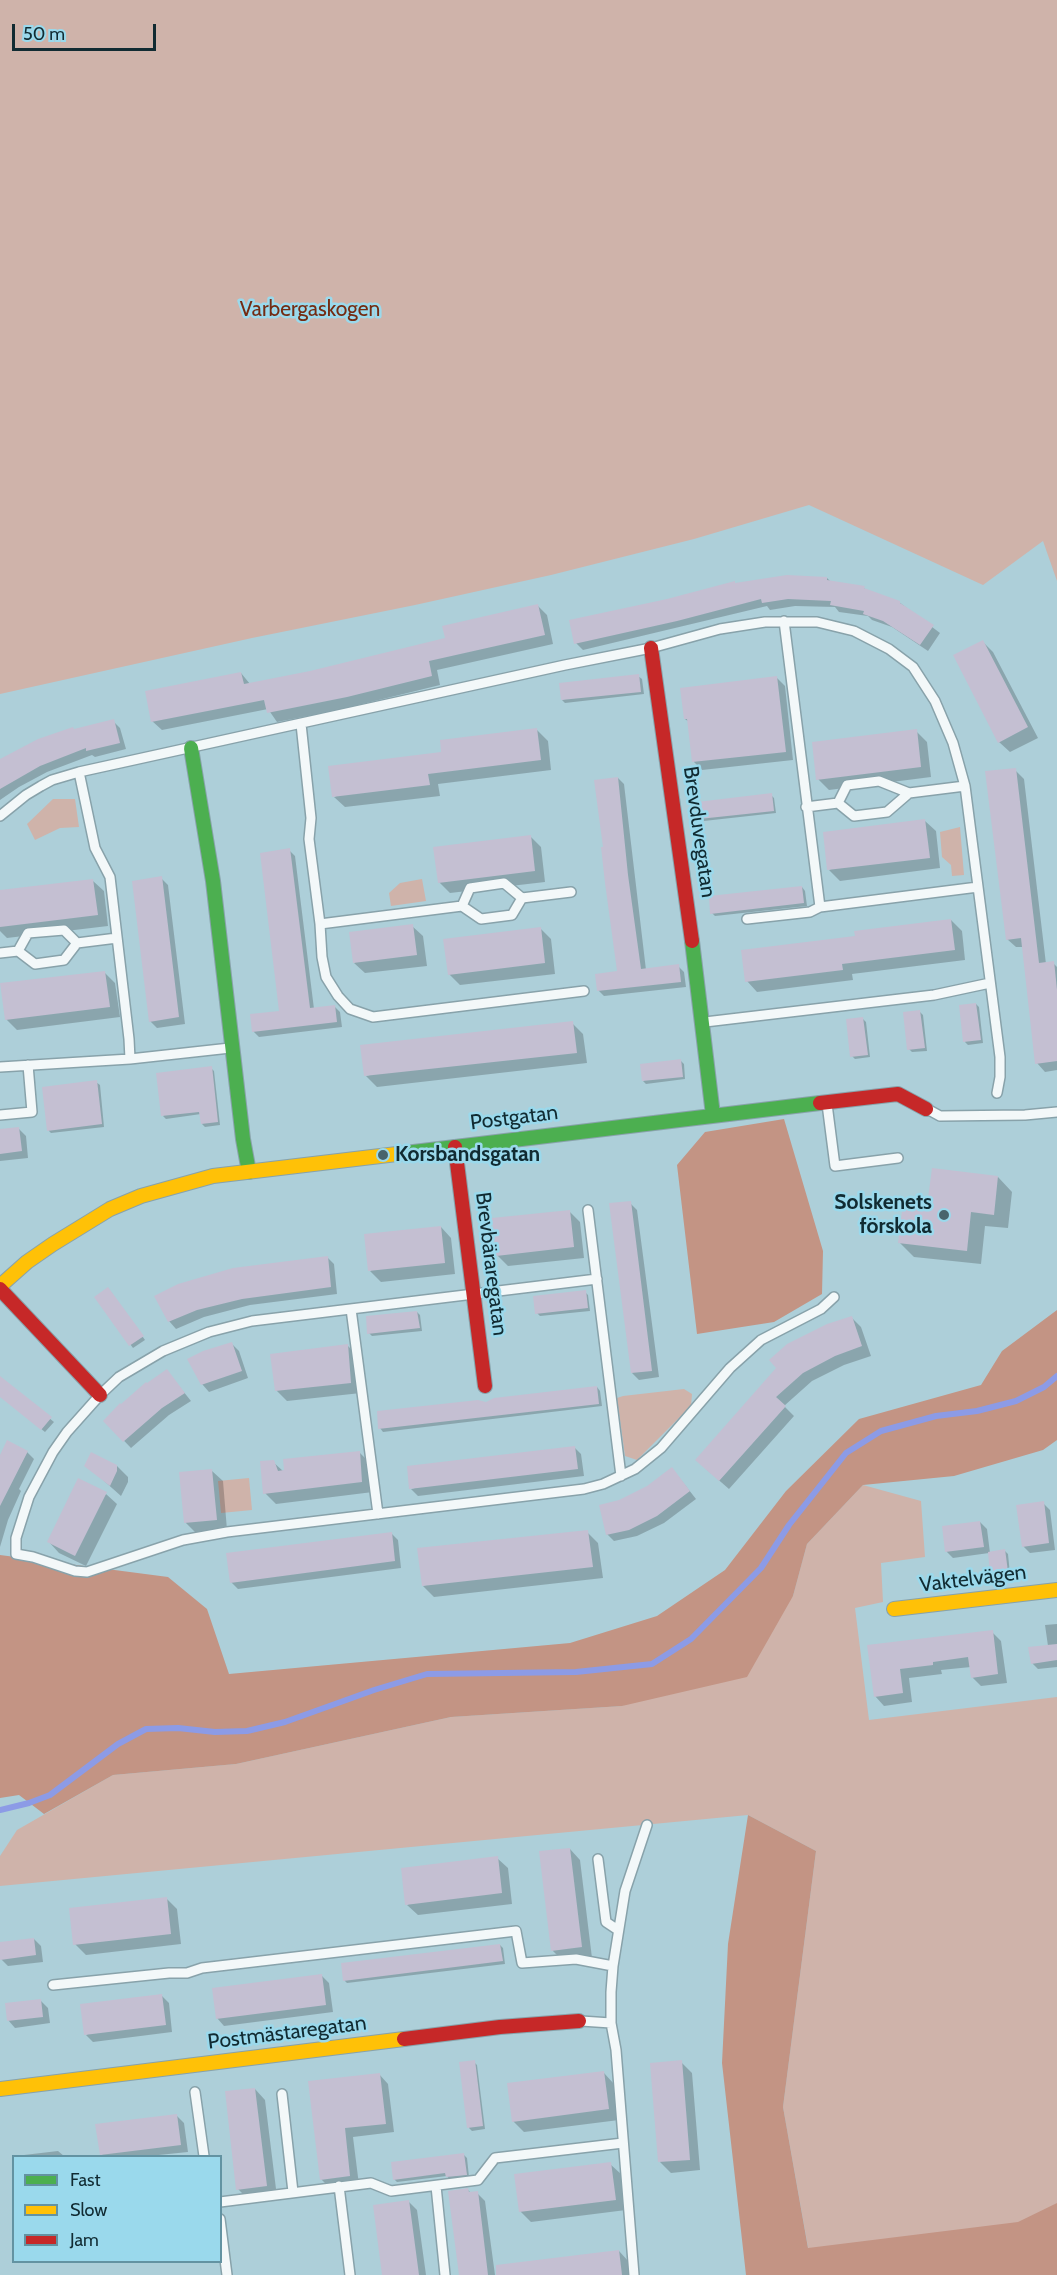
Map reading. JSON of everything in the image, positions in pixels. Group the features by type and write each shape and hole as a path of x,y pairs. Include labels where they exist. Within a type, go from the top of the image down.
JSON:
{"street":[{"name":"Brevduvegatan","path":"651,648 678,833 713,1115"},
{"path":"192,748 213,881 243,1139 249,1172"},
{"name":"Postgatan","path":"0,1288 27,1262 110,1209 141,1196 213,1176 898,1094 926,1109"},
{"name":"Brevbäraregatan","path":"455,1147 485,1386"},
{"path":"0,1288 100,1395"},
{"name":"Vaktelvägen","path":"894,1609 1057,1590"},
{"name":"Postmästaregatan","path":"0,2089 500,2027 579,2021"}],"lane":[{"path":"784,621 820,907"},
{"path":"0,816 33,790 52,780 79,772 565,664 651,648 720,629 784,621 818,622 854,631 889,649 913,667 939,711 953,743 965,786 1000,1057 997,1093"},
{"path":"301,724 311,818 309,839 322,957 326,977 350,1009 373,1017 584,991"},
{"path":"79,772 95,848 110,877 130,1059"},
{"path":"838,803 847,785 879,781 909,793 965,786"},
{"path":"806,807 838,803 854,816 887,812 909,793"},
{"path":"462,906 470,888 504,883 522,898 571,892"},
{"path":"747,919 810,912 820,907 978,887"},
{"path":"320,924 462,906 481,919 512,915 522,898"},
{"path":"18,951 28,933 64,930 77,943"},
{"path":"0,953 18,951 35,964 64,960 77,943 117,938"},
{"path":"702,1022 934,995 990,983"},
{"path":"0,1067 130,1059 233,1048"},
{"path":"0,1114 32,1113 28,1065"},
{"path":"827,1102 835,1166 898,1158"},
{"name":"Postgatan","path":"926,1109 940,1116 1025,1115 1057,1112"},
{"path":"588,1210 621,1476"},
{"path":"597,1279 252,1321 209,1332 171,1347 119,1377 67,1432 40,1473 21,1517 16,1538 16,1554 33,1557 75,1571 87,1572 183,1540 227,1532 584,1489 621,1476 649,1459 730,1368 761,1340 821,1309 834,1297"},
{"path":"351,1309 378,1514"},
{"path":"634,2275 612,2023 613,1966 625,1891 647,1825"},
{"path":"598,1859 606,1922 618,1930"},
{"path":"53,1985 187,1973 202,1968 516,1931 522,1963 576,1959 613,1966"},
{"path":"579,2021 612,2023"},
{"path":"195,2092 204,2155"},
{"path":"282,2094 293,2192"},
{"path":"222,2202 370,2183 391,2191 478,2180 495,2158 623,2143"},
{"path":"339,2186 350,2275"},
{"path":"436,2186 445,2275"},
{"path":"222,2235 227,2275"}],"green space":[{"name":"Varbergaskogen","path":"0,0 1057,0 1057,581 1043,541 983,585 809,505 694,539 551,575 0,694"},
{"path":"53,799 75,799 79,827 60,828 35,840 27,824"},
{"path":"960,827 964,875 952,876 951,865 942,857 940,832"},
{"path":"422,879 426,901 391,906 389,893 400,883"},
{"path":"684,1389 692,1394 691,1406 637,1460 625,1456 617,1398"},
{"path":"249,1478 252,1510 221,1513 218,1481"},
{"path":"863,1485 921,1501 925,1557 881,1563 883,1602 855,1608 869,1720 1057,1697 1057,2275 813,2275 783,2107 816,1851 748,1815 0,1886 0,1856 17,1830 113,1775 236,1764 451,1717 622,1706 793,1596 807,1544"}],"shaded area":[{"path":"784,1119 823,1251 822,1294 774,1322 697,1334 677,1165 705,1132"},
{"path":"1057,1310 1057,1440 1043,1450 954,1476 863,1485 807,1544 793,1596 747,1677 622,1706 451,1717 236,1764 113,1775 44,1814 19,1795 0,1798 0,1555 168,1577 207,1609 229,1674 570,1643 657,1616 725,1570 786,1491 859,1419 981,1385 1002,1351"},
{"path":"748,1815 816,1851 783,2107 808,2248 1018,2222 1057,2203 1057,2275 746,2275 722,2063 728,1944"}],"building":[{"path":"787,575 827,577 827,580 865,586 864,588 900,601 934,625 920,645 883,621 863,614 864,611 830,605 831,601 788,599 762,603 761,599 574,644 569,620 667,599 735,581 735,583"},
{"path":"538,604 545,635 429,661 432,676 347,697 267,713 264,700 151,722 145,691 241,672 244,684 310,671 445,638 442,626"},
{"path":"983,640 1028,727 998,743 953,655"},
{"path":"639,674 641,692 561,700 559,683"},
{"path":"777,676 786,752 692,762 687,719 684,719 680,688"},
{"path":"114,719 120,743 86,751 86,748 40,766 0,789 0,759 38,739 73,727 74,729"},
{"path":"537,728 541,760 428,774 430,785 332,797 328,766 441,752 440,740"},
{"path":"917,729 921,767 816,780 812,742"},
{"path":"1016,768 1039,963 1054,961 1057,990 1057,1061 1035,1064 1021,938 1006,940 985,771"},
{"path":"618,777 641,969 679,964 681,982 597,991 595,974 617,971 594,780"},
{"path":"772,793 774,811 699,819 697,802"},
{"path":"925,819 930,858 827,870 823,832"},
{"path":"531,835 535,871 438,883 433,847"},
{"path":"290,848 310,1008 335,1005 337,1022 252,1032 250,1014 279,1011 260,853"},
{"path":"162,876 179,1017 149,1022 132,881"},
{"path":"93,879 98,915 0,927 0,890"},
{"path":"802,886 804,903 710,914 709,896"},
{"path":"951,919 955,950 842,964 843,970 745,982 741,950 855,936 854,931"},
{"path":"413,924 417,955 353,963 349,932"},
{"path":"541,927 545,963 448,975 443,939"},
{"path":"105,971 110,1007 5,1020 0,983"},
{"path":"976,1003 981,1040 963,1042 959,1005"},
{"path":"920,1010 925,1048 907,1050 903,1012"},
{"path":"863,1017 868,1055 850,1057 846,1019"},
{"path":"573,1021 577,1053 364,1076 360,1045"},
{"path":"681,1059 683,1077 642,1081 640,1064"},
{"path":"212,1066 218,1122 201,1124 199,1112 161,1116 156,1073"},
{"path":"97,1080 102,1124 47,1131 42,1087"},
{"path":"19,1127 22,1151 0,1154 0,1129"},
{"path":"932,1168 998,1176 994,1215 971,1212 967,1251 898,1243 903,1203 927,1206"},
{"path":"631,1201 652,1371 631,1373 609,1203"},
{"path":"570,1210 574,1247 496,1256 492,1218"},
{"path":"441,1226 445,1263 368,1271 364,1234"},
{"path":"328,1256 331,1287 242,1299 197,1310 168,1322 154,1296 178,1284 233,1268"},
{"path":"108,1287 144,1336 129,1346 94,1297"},
{"path":"586,1290 588,1308 535,1314 533,1296"},
{"path":"417,1311 420,1328 367,1334 366,1316"},
{"path":"852,1316 862,1346 835,1356 803,1373 776,1397 786,1406 719,1481 695,1460 776,1368 769,1360 787,1344 827,1324"},
{"path":"232,1342 242,1371 201,1385 187,1359 203,1351"},
{"path":"348,1344 351,1383 275,1391 270,1354"},
{"path":"167,1369 185,1393 162,1408 123,1442 103,1421 120,1403"},
{"path":"0,1376 52,1417 41,1430 0,1397"},
{"path":"597,1386 599,1404 378,1429 377,1411 478,1400 486,1402 494,1398"},
{"path":"7,1440 28,1451 0,1506 0,1455"},
{"path":"575,1446 578,1469 409,1489 407,1466"},
{"path":"360,1451 362,1482 263,1494 260,1461 274,1460 278,1471 284,1470 283,1459"},
{"path":"91,1452 117,1465 117,1471 110,1486 84,1466"},
{"path":"672,1467 690,1491 657,1516 629,1530 606,1535 599,1505 619,1500 647,1486"},
{"path":"212,1469 217,1520 184,1523 179,1472"},
{"path":"78,1478 107,1492 75,1556 47,1542"},
{"path":"1044,1501 1049,1543 1022,1547 1016,1505"},
{"path":"980,1521 984,1547 945,1552 942,1526"},
{"path":"588,1530 593,1567 422,1586 417,1548"},
{"path":"392,1532 395,1561 230,1583 226,1553"},
{"path":"1005,1549 1008,1572 990,1574 988,1552"},
{"path":"993,1630 998,1674 971,1678 968,1657 933,1662 933,1665 900,1669 903,1693 874,1697 867,1645"},
{"path":"1057,1644 1057,1660 1031,1664 1028,1647"},
{"path":"570,1848 582,1947 551,1951 539,1851"},
{"path":"498,1856 502,1893 405,1905 401,1868"},
{"path":"167,1897 171,1934 73,1945 69,1908"},
{"path":"34,1938 36,1955 0,1960 0,1942"},
{"path":"500,1944 503,1961 343,1981 341,1963"},
{"path":"322,1974 326,2005 216,2019 212,1988"},
{"path":"162,1994 166,2025 84,2035 80,2004"},
{"path":"41,1999 43,2017 7,2021 5,2003"},
{"path":"475,2060 483,2126 467,2128 459,2062"},
{"path":"682,2060 690,2160 658,2162 650,2063"},
{"path":"604,2071 609,2109 512,2122 507,2083"},
{"path":"380,2073 386,2124 345,2128 350,2176 320,2180 308,2081"},
{"path":"255,2088 267,2186 236,2190 225,2091"},
{"path":"177,2114 181,2145 100,2155 95,2124"},
{"path":"464,2153 467,2175 446,2177 445,2173 393,2180 391,2162"},
{"path":"611,2162 616,2200 519,2212 514,2174"},
{"path":"468,2188 469,2192 478,2191 488,2275 459,2275 448,2191"},
{"path":"409,2200 419,2275 382,2275 373,2205"},
{"path":"619,2250 622,2275 496,2275 496,2265"}],"waterway":[{"path":"0,1810 50,1795 118,1744 146,1729 247,1731 285,1722 374,1690 427,1674 576,1672 652,1664 691,1639 761,1568 789,1525 846,1453 881,1431 936,1416 977,1411 1016,1401 1044,1387 1057,1376"}],"traffic: fast":[{"path":"191,748 213,881 243,1139 249,1172"},
{"path":"692,941 713,1115"},
{"path":"397,1154 820,1103"}],"traffic: slow":[{"path":"0,1286 27,1262 53,1244 110,1209 141,1196 213,1176 397,1154"},
{"path":"894,1609 1057,1590"},
{"path":"0,2089 404,2039"}],"traffic: jam":[{"path":"651,648 692,941"},
{"path":"820,1103 898,1094 926,1109"},
{"path":"455,1147 485,1386"},
{"path":"0,1289 100,1395"},
{"path":"404,2039 500,2027 579,2021"}],"place":[{"name":"Korsbandsgatan","path":"383,1155"},
{"name":"Solskenets förskola","path":"944,1215"}]}
